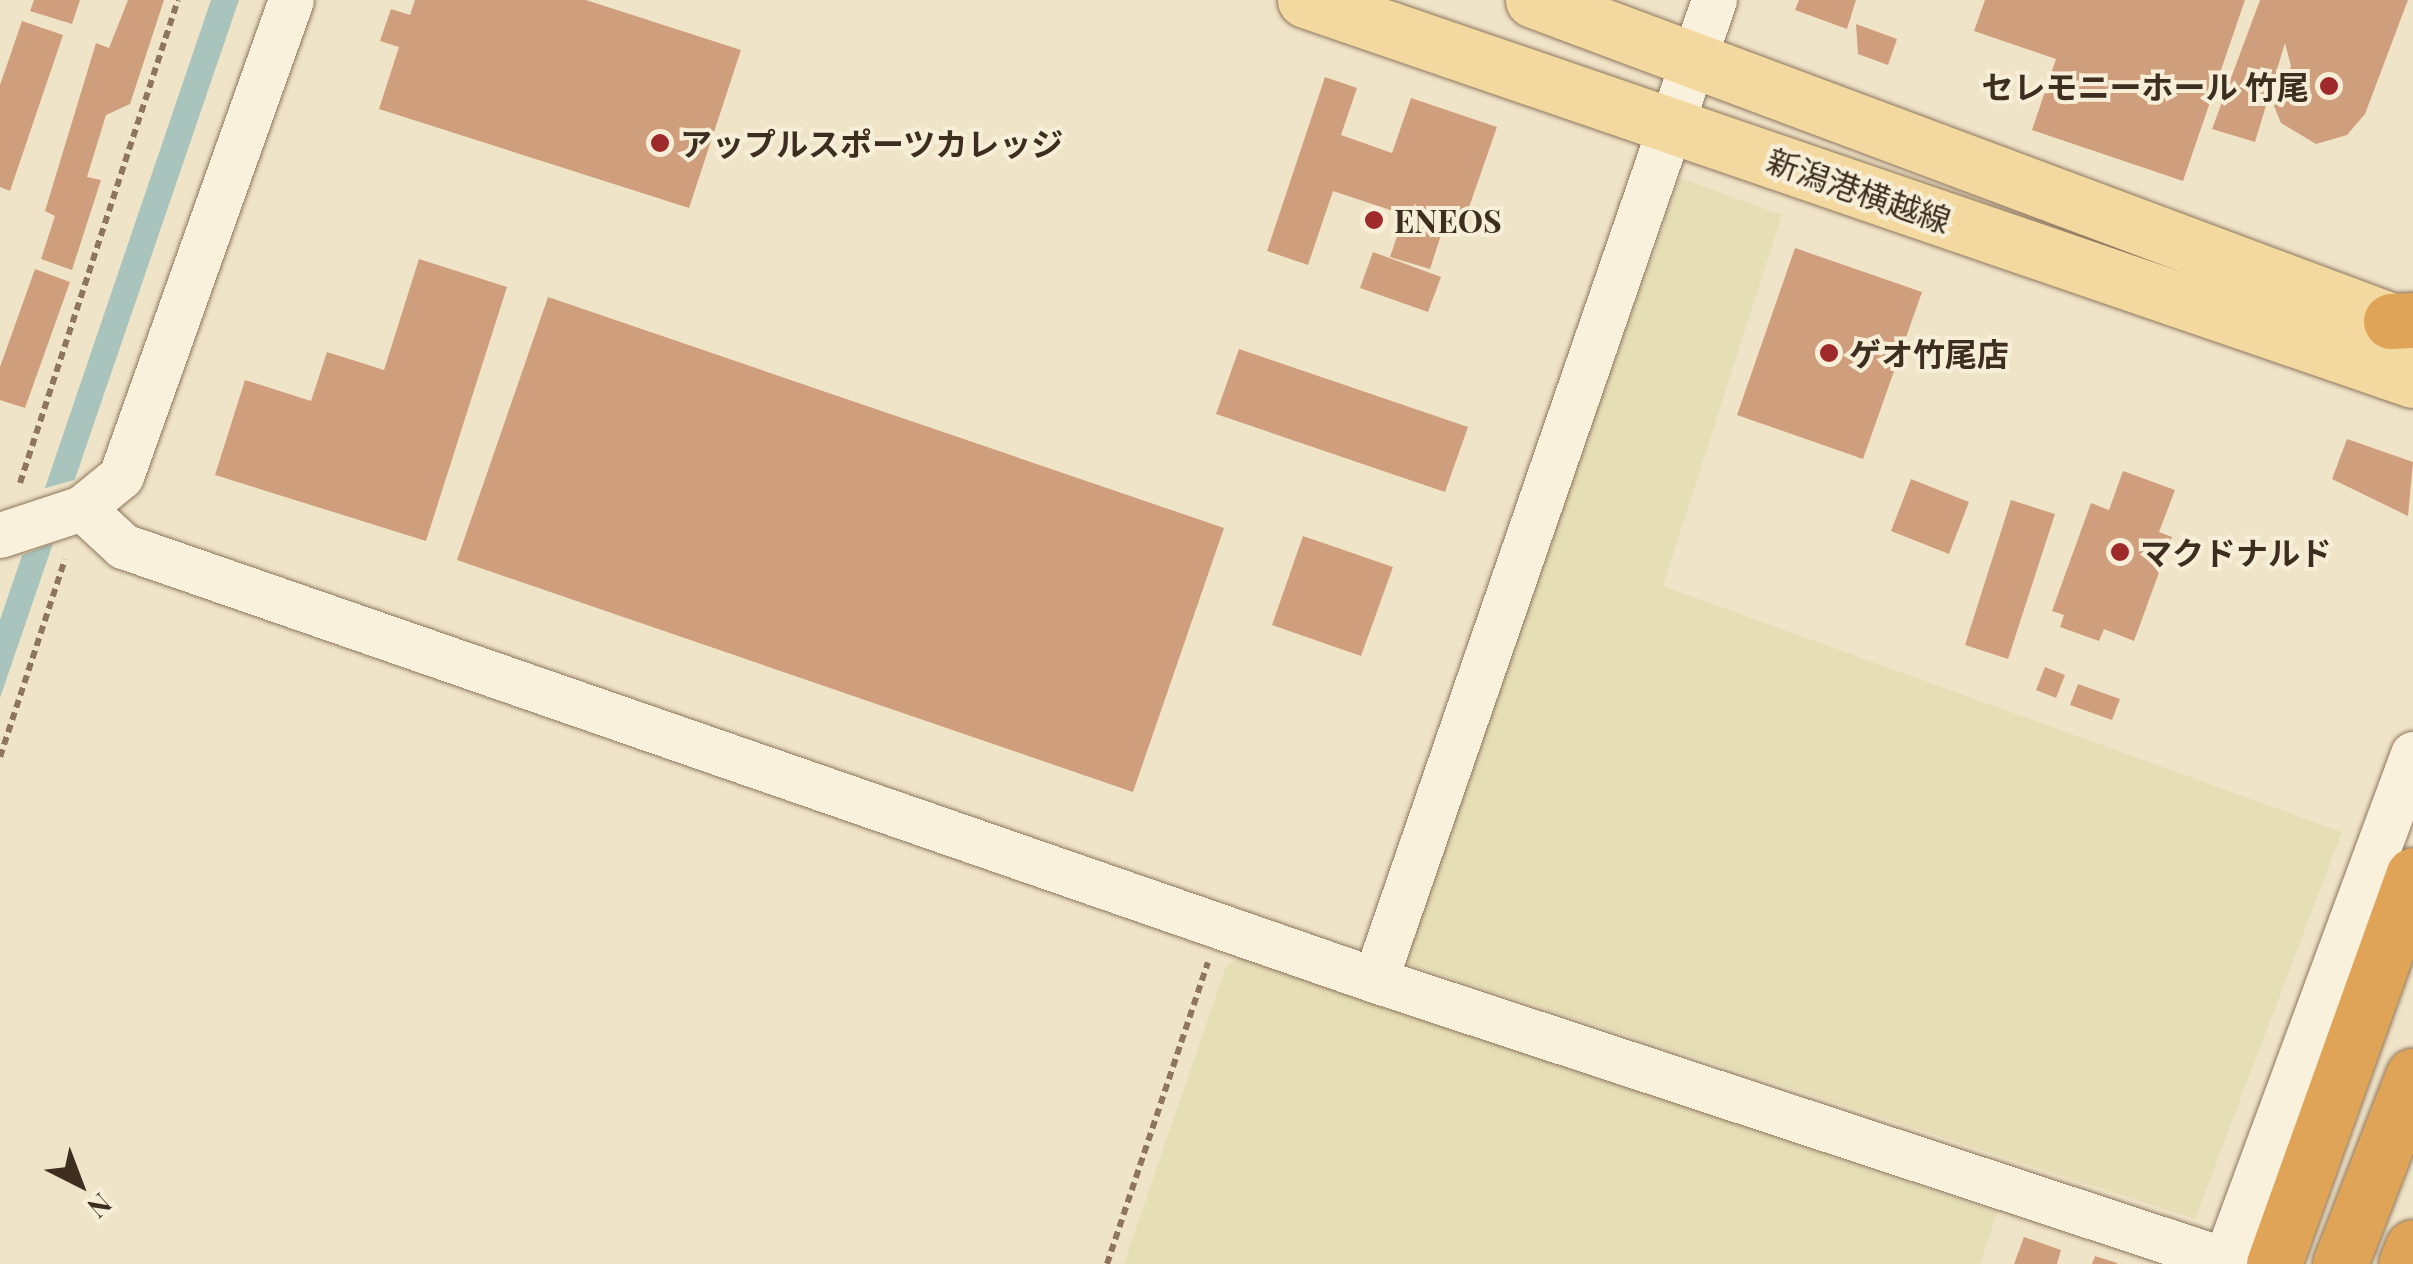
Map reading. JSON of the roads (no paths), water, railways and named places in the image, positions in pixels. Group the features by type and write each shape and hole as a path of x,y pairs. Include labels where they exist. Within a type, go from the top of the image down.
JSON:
{"highway":[{"path":"2240,1263 2413,876"},
{"path":"2340,1264 2413,1076"},
{"path":"2406,1264 2413,1248"}],"main road":[{"name":"新潟港横越線","path":"1304,0 2413,380"},
{"name":"新潟港横越線","path":"1533,0 2406,324"}],"street":[{"path":"8,527 78,509 108,494 132,452 291,0"},
{"path":"1375,980 1714,0"},
{"path":"78,509 108,541 1375,980 2240,1263 2413,754"}],"water":[{"path":"211,0 239,0 0,698 0,620"}],"place":[{"name":"セレモニーホール 竹尾","path":"2329,86"},
{"name":"アップルスポーツカレッジ","path":"660,143"},
{"name":"ENEOS","path":"1374,220"},
{"name":"ゲオ竹尾店","path":"1829,353"},
{"name":"マクドナルド","path":"2120,552"}]}
